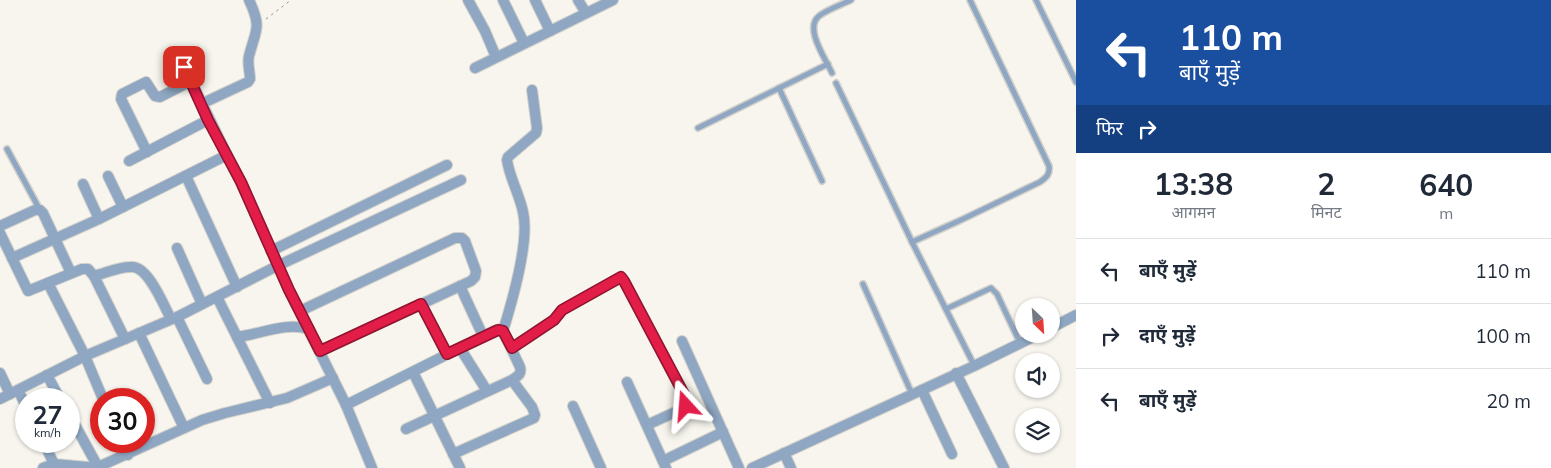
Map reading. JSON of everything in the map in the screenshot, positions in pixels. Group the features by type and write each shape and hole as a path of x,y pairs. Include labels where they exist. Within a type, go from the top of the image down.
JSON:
{"street":[{"path":"201,104 248,82 250,79 249,56 258,24 249,0"},
{"path":"468,0 485,31 496,57"},
{"path":"503,0 524,43"},
{"path":"535,0 550,31"},
{"path":"578,0 586,13"},
{"path":"475,68 613,0"},
{"path":"177,52 208,120 241,182 277,266 346,405 372,468"},
{"path":"147,152 120,96 146,82 155,96 160,97 191,81"},
{"path":"406,429 512,380 521,371 503,331 518,272 525,225 524,213 507,160 508,157 536,133 532,90"},
{"path":"129,161 208,120"},
{"path":"12,258 99,219 227,155"},
{"path":"271,251 447,165"},
{"path":"108,176 122,207"},
{"path":"186,176 237,286"},
{"path":"0,399 85,356 174,318 277,266 461,180"},
{"path":"84,184 99,219"},
{"path":"0,226 35,210 40,210 56,239 71,273"},
{"path":"0,233 26,290 31,291 71,273 88,269 94,276 125,338"},
{"path":"300,312 458,238 462,238 465,242 476,272 475,277 471,281 320,351"},
{"path":"177,248 202,304"},
{"path":"94,276 124,268 134,267 143,271 174,318 206,379"},
{"path":"512,348 554,320 562,310 621,277 688,402 682,409 647,425"},
{"path":"48,283 85,356 98,388"},
{"path":"460,286 483,336"},
{"path":"217,297 270,403"},
{"path":"421,304 447,354"},
{"path":"1060,323 1076,315"},
{"path":"237,337 292,326 309,329"},
{"path":"346,405 483,336 498,330 503,331"},
{"path":"139,333 184,428"},
{"path":"682,341 739,468"},
{"path":"752,468 1020,343"},
{"path":"460,348 486,391"},
{"path":"413,372 460,468"},
{"path":"0,373 14,392"},
{"path":"956,373 1004,468"},
{"path":"47,375 54,388"},
{"path":"43,468 54,464 99,468 214,416 287,398 333,378"},
{"path":"453,454 534,418 536,415 532,407 512,380"},
{"path":"627,382 665,465 723,432"},
{"path":"917,392 952,454"},
{"path":"573,406 602,468"},
{"path":"80,434 99,468"},
{"path":"784,452 791,468"},
{"path":"49,453 54,464"}],"lane":[{"path":"832,72 814,36 812,27 814,20 820,14 851,0"},
{"path":"912,242 1040,182 1047,177 1049,171 970,0"},
{"path":"1036,0 1076,82"},
{"path":"698,128 828,64"},
{"path":"836,83 974,366"},
{"path":"778,88 822,181"},
{"path":"7,149 40,210"},
{"path":"863,284 917,392"},
{"path":"946,309 991,288 997,294 1015,332"}],"path":[{"path":"258,24 291,0"}],"route":[{"path":"184,67 208,120 241,182 277,266 320,351 421,304 447,354 501,329 512,348 554,320 562,310 621,277 686,398 688,402 686,406"}]}
